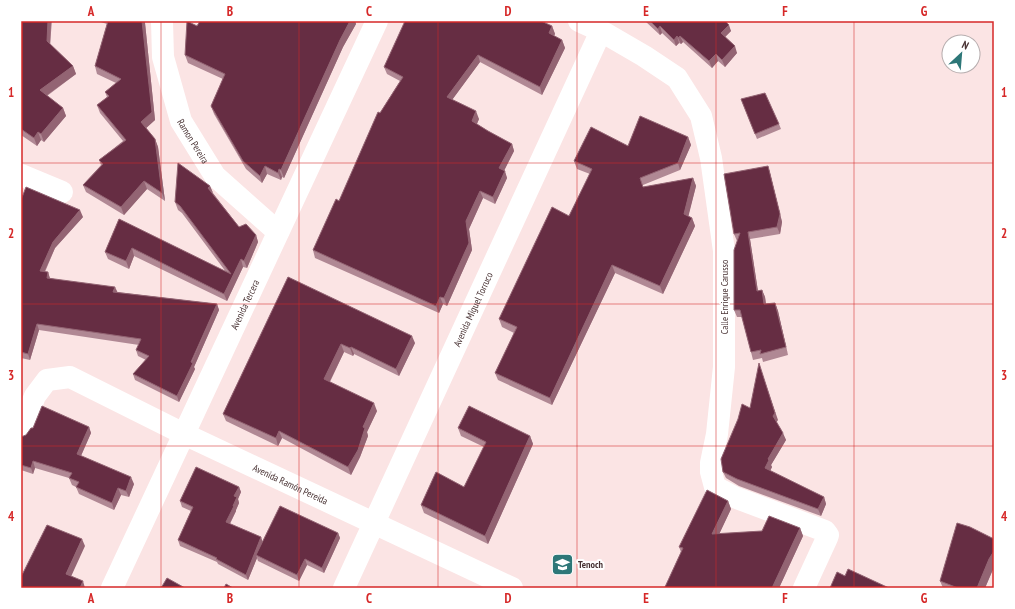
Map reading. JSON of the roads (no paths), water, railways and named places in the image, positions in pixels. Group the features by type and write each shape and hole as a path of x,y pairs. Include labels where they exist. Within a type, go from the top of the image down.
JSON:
{"street":[{"name":"Ramon Pereira","path":"162,21 163,57 181,121 215,176 278,232"},
{"name":"Avenida Tercera","path":"112,588 377,21"},
{"path":"579,21 601,31"},
{"name":"Avenida Miguel Torruco","path":"344,588 601,31"},
{"name":"Calle Enrique Carusso","path":"601,31 644,56 677,78 701,116 711,158 724,251 724,367 711,472 715,487 734,497 825,531 828,538 804,588"},
{"path":"21,176 62,192"},
{"name":"Avenida Ramón Pereida","path":"21,431 35,396 47,380 70,377 184,434 512,588"}],"place":[{"name":"Tenoch","path":"563,564"}]}
